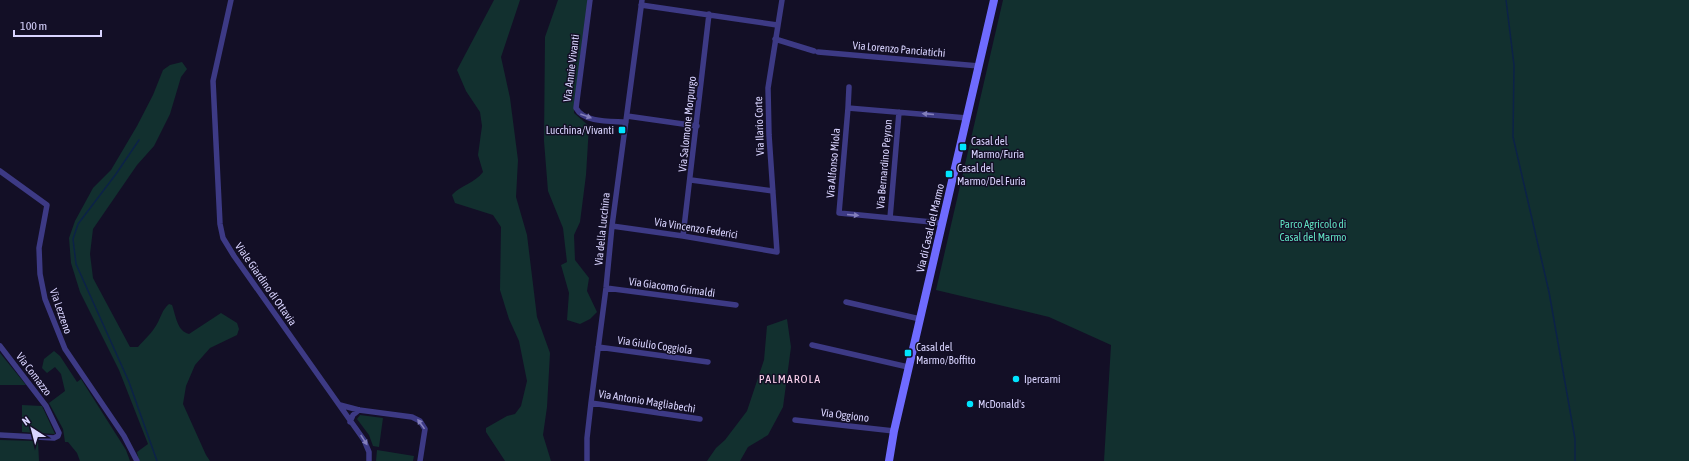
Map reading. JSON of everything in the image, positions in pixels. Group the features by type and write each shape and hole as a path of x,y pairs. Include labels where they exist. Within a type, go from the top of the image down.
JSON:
{"main road":[{"name":"Via di Casal del Marmo","path":"889,461 908,366 994,0"}],"street":[{"name":"Viale Giardino di Ottavia","path":"231,0 213,81 220,224 222,236 234,256 340,405 367,446 369,461"},
{"name":"Via Annie Vivanti","path":"590,0 576,108 580,114 587,118 626,119"},
{"name":"Via Ilario Corte","path":"777,252 769,135 768,88 782,0"},
{"path":"641,2 777,25"},
{"name":"Via della Lucchina","path":"587,461 587,438 591,403 641,2"},
{"name":"Via Salomone Morpurgo","path":"683,236 691,180 709,14"},
{"name":"Via Lorenzo Panciatichi","path":"775,39 816,51 979,66"},
{"name":"Via Alfonso Miola","path":"849,87 839,213 942,223"},
{"path":"848,108 967,118"},
{"name":"Via Bernardino Peyron","path":"890,218 899,112"},
{"path":"626,119 697,126"},
{"name":"Via Lezzeno","path":"0,171 47,205 39,248 40,274 45,300 65,349 124,436 137,461"},
{"path":"691,180 773,191"},
{"name":"Via Vincenzo Federici","path":"612,226 777,252"},
{"name":"Via Giacomo Grimaldi","path":"606,288 736,305"},
{"path":"846,302 920,319"},
{"path":"812,345 908,366"},
{"name":"Via Comazzo","path":"0,346 46,406 58,429 58,436 54,438 0,435"},
{"name":"Via Giulio Coggiola","path":"598,347 708,362"},
{"name":"Via Antonio Magliabechi","path":"591,403 700,420"},
{"path":"340,405 359,410 412,417 420,421 425,432 420,461"},
{"path":"350,422 353,415 359,410"},
{"name":"Via Oggiono","path":"795,420 894,431"}],"green space":[{"path":"494,0 520,0 501,57 510,98 518,160 516,197 527,235 537,317 550,353 547,407 543,435 551,461 505,461 486,432 486,428 507,416 515,414 521,406 527,381 519,341 509,319 500,290 501,227 493,215 455,203 452,195 476,179 483,172 478,155 482,126 480,112 466,91 457,70"},
{"path":"558,0 588,0 574,113 589,126 586,175 580,222 574,235 575,260 589,278 587,291 597,312 590,319 580,324 567,320 569,293 561,265 567,262 563,228 548,191 544,141 545,37"},
{"name":"Parco Agricolo di Casal del Marmo","path":"1003,0 1689,0 1689,461 1104,461 1111,345 1049,317 936,290"},
{"path":"182,62 187,69 181,77 170,114 154,146 137,165 93,229 90,254 93,278 130,347 138,347 148,336 169,304 172,305 179,326 182,330 189,334 221,313 237,323 239,329 237,335 210,348 195,365 186,386 183,404 210,461 139,461 137,452 148,444 119,370 80,292 71,263 69,238 75,221 93,188 111,170 137,126 153,95 163,70 170,65"},
{"path":"787,319 791,347 783,407 768,435 748,447 740,461 707,461 747,411 764,360 767,326"},
{"path":"54,351 60,356 77,382 81,379 126,450 130,461 80,461 77,453 68,442 65,442 63,429 49,403 65,391 61,374 55,367 47,373 42,368 44,359"},
{"path":"0,353 26,385 0,385"},
{"path":"22,405 42,406 55,434 22,432"},
{"path":"360,415 383,418 379,447 373,446 369,435 357,419"},
{"path":"0,440 38,441 39,461 0,461"},
{"path":"377,450 414,456 413,461 376,461"}],"waterway":[{"path":"1506,0 1514,65 1513,137 1549,292 1575,439 1575,461"},
{"path":"139,140 116,174 78,224 73,239 76,264 129,382 157,461"}],"place":[{"name":"Lucchina/Vivanti","path":"622,130"},
{"name":"Casal del Marmo/Furia","path":"963,147"},
{"name":"Casal del Marmo/Del Furia","path":"949,174"},
{"name":"Casal del Marmo/Boffito","path":"908,353"},
{"name":"Ipercarni","path":"1016,379"},
{"name":"McDonald's","path":"970,404"}],"district":[{"name":"PALMAROLA","path":"790,379"}]}
